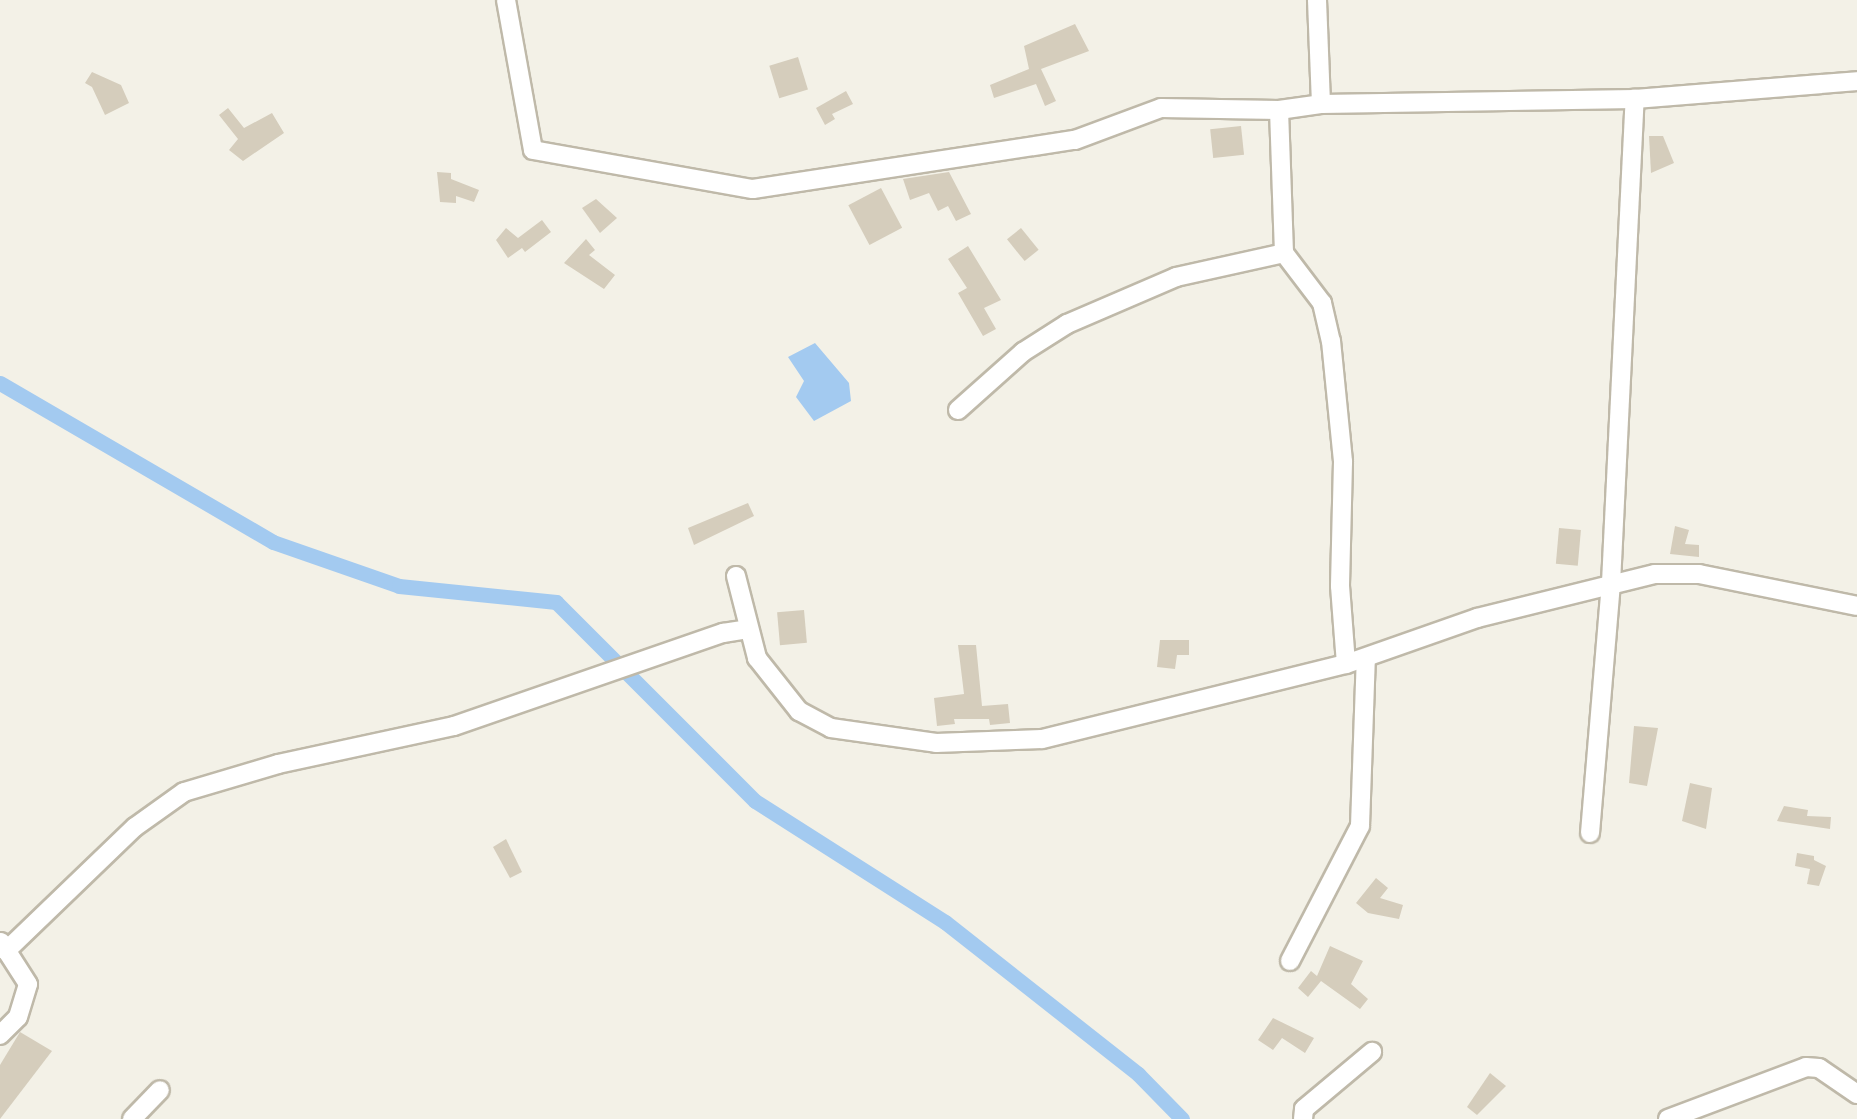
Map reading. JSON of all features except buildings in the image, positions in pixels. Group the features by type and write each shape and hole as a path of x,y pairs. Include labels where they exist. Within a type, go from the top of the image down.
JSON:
{"street":[{"path":"506,0 533,150 754,188 1075,140 1162,108 1279,110 1321,104 1635,99 1857,81"},
{"path":"1317,0 1321,104"},
{"path":"1590,833 1611,583 1632,231 1635,99"},
{"path":"1279,110 1284,253 1322,304 1331,342 1343,462 1340,586 1346,664"},
{"path":"958,410 1023,352 1067,324 1176,277 1284,253"},
{"path":"736,576 758,658 798,711 832,728 936,744 1042,740 1346,664 1477,618 1654,574 1699,574 1857,606"},
{"path":"0,1035 18,1017 28,984 3,945 135,828 184,792 278,764 454,726 723,633 748,629"},
{"path":"1290,961 1360,826 1366,658"},
{"path":"1303,1119 1304,1109 1372,1052"},
{"path":"1668,1119 1806,1067 1819,1068 1857,1094"},
{"path":"132,1119 160,1090"}],"water":[{"path":"815,343 849,383 851,401 814,421 796,397 804,381 788,357"}],"waterway":[{"path":"0,383 273,542 399,586 556,602 755,801 945,922 1138,1074 1182,1119"}]}
